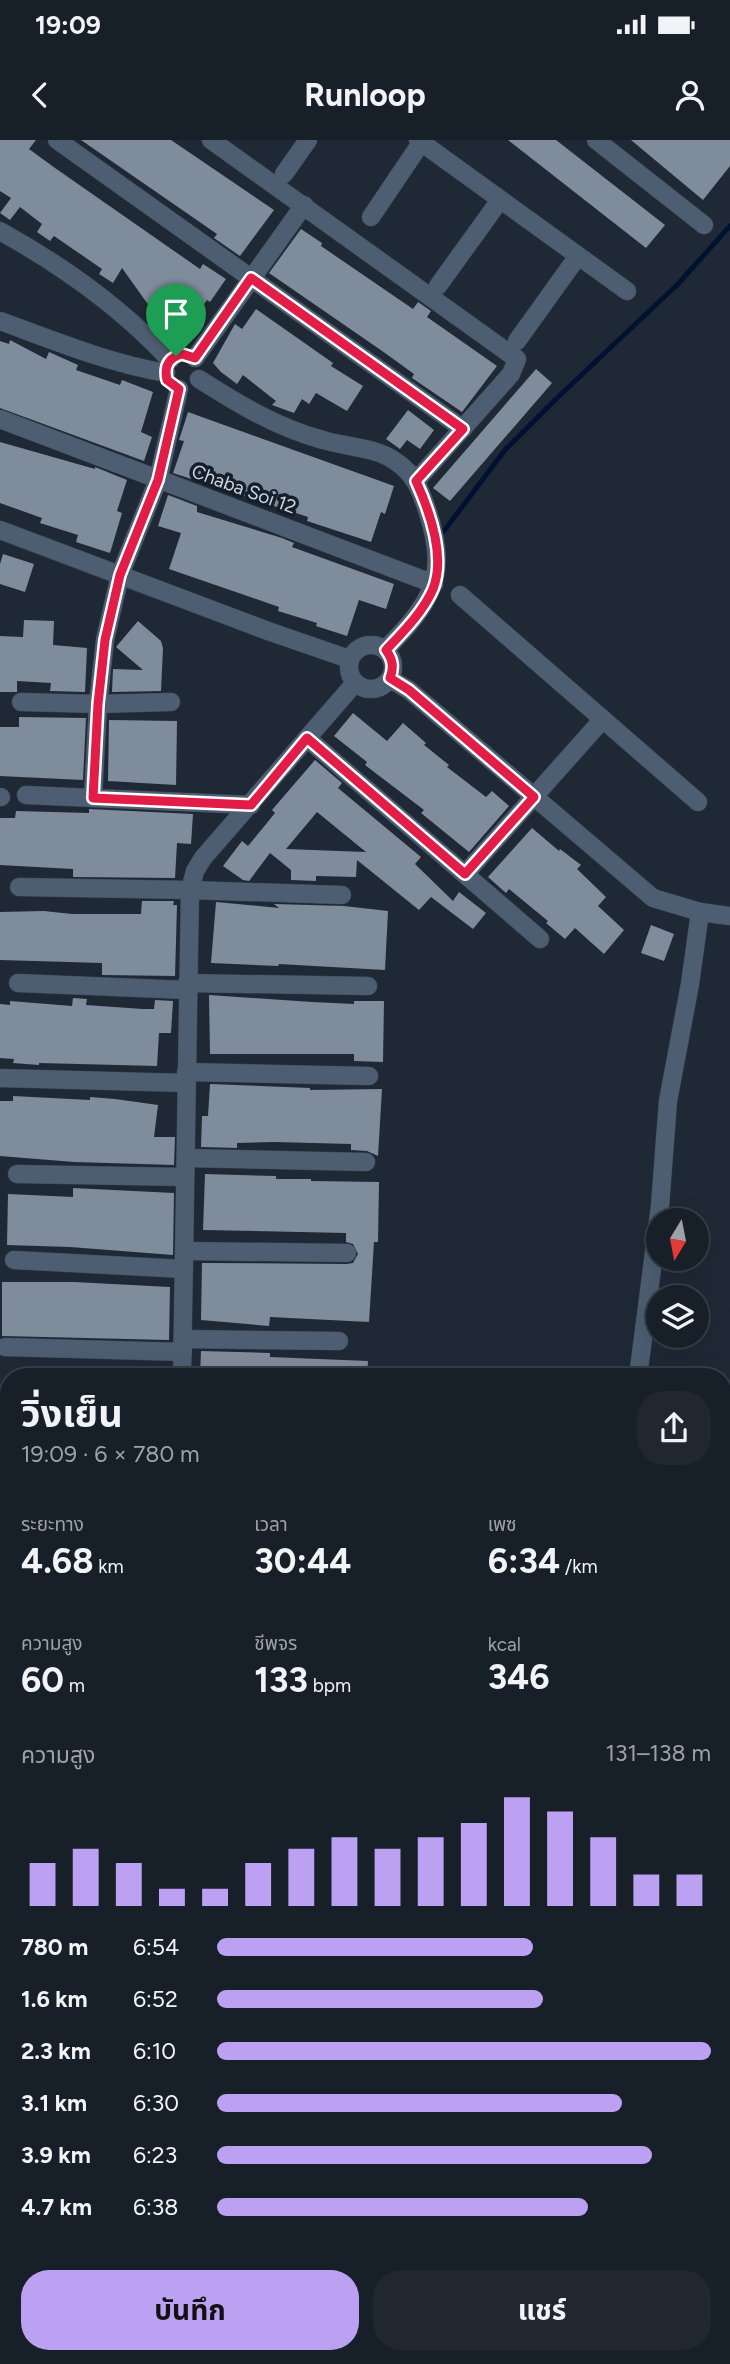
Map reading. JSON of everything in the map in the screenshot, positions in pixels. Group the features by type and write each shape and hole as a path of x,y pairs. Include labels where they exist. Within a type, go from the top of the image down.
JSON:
{"street":[{"path":"57,140 463,429"},
{"path":"211,140 517,359 511,374 416,481"},
{"path":"284,174 308,140"},
{"path":"596,140 704,225"},
{"path":"371,217 419,141 627,292"},
{"path":"438,286 500,200"},
{"path":"195,358 304,205"},
{"path":"0,231 38,252 110,303 168,366 167,380 179,389 187,389 199,379"},
{"path":"517,341 578,256"},
{"path":"0,321 132,367 168,366 182,354 195,358 199,365 199,379"},
{"path":"199,379 259,415 323,440 378,452 393,459 416,481 433,528 437,573 434,584 415,617 386,650"},
{"path":"93,798 98,704 105,640 120,575 158,480 179,389"},
{"name":"Chaba Soi 12","path":"0,419 434,584"},
{"path":"0,530 349,659"},
{"path":"460,595 698,802"},
{"path":"365,645 376,645 386,650 391,658 393,668 390,678 382,686 372,689 362,687 350,676 349,659 355,650 365,645"},
{"path":"390,678 409,690 653,898 700,912 730,916"},
{"path":"182,1368 187,987 190,890 195,870 355,683"},
{"path":"21,702 171,702"},
{"path":"465,874 603,719"},
{"path":"307,738 540,939"},
{"path":"26,795 251,805"},
{"path":"19,887 342,895"},
{"path":"639,1368 660,1206 668,1101 690,984 700,912"},
{"path":"18,982 187,987 368,986"},
{"path":"0,1078 369,1076"},
{"path":"186,1158 366,1162"},
{"path":"17,1174 185,1177"},
{"path":"184,1251 347,1254"},
{"path":"14,1260 184,1269"},
{"path":"5,1347 183,1346 339,1341"}],"building":[{"path":"0,140 36,140 29,149 200,269 203,264 226,279 182,335 170,326 174,320 147,303 122,268 113,283 99,274 102,269 54,236 50,241 37,232 42,224 20,207 10,220 0,213 11,198 0,191"},
{"path":"81,140 171,140 274,210 240,256 214,238 217,234"},
{"path":"508,140 556,140 665,225 646,248"},
{"path":"631,140 730,140 730,166 703,200"},
{"path":"301,229 322,243 321,246 413,309 418,302 431,311 427,317 497,366 462,412 412,378 414,374 385,353 269,273"},
{"path":"256,309 333,363 331,366 363,386 347,411 316,393 309,404 302,399 294,413 272,405 276,401 243,375 237,384 221,372 213,363 235,324 242,329"},
{"path":"10,340 46,359 49,352 78,365 76,370 120,385 122,380 153,392 141,432 152,437 144,461 0,408 0,341 9,344"},
{"path":"536,369 552,383 450,501 433,488"},
{"path":"408,410 434,430 420,449 407,440 400,449 386,439"},
{"path":"188,412 394,486 385,514 381,512 371,542 307,521 308,517 173,473 184,441 179,440"},
{"path":"0,442 95,467 127,480 117,511 122,513 110,553 76,542 78,535 40,523 42,518 0,503"},
{"path":"168,495 197,506 197,512 282,538 294,543 292,547 394,584 386,609 359,600 347,636 278,611 279,607 169,569 181,533 158,526"},
{"path":"3,554 34,564 25,592 0,584"},
{"path":"24,620 54,621 53,645 87,648 85,692 50,691 51,683 17,681 17,692 0,692 0,636 23,637"},
{"path":"138,621 161,641 161,691 112,692 113,669 143,670 116,647"},
{"path":"353,713 387,741 403,723 449,765 447,767 486,797 492,791 509,806 469,852 421,813 424,810 365,765 367,762 334,736"},
{"path":"19,717 86,718 83,780 0,776 0,727 19,727"},
{"path":"109,720 177,721 176,785 108,781"},
{"path":"315,760 342,783 338,788 421,857 415,864 453,901 459,892 486,913 473,929 431,897 419,910 357,860 356,877 316,876 316,881 291,880 291,870 270,853 249,881 243,880 223,866 242,841 248,846 275,813 272,810","holes":["317,812 366,852 286,849"]},
{"path":"89,809 193,814 191,844 177,843 175,878 73,877 73,869 0,865 0,818 15,818 16,811 89,813"},
{"path":"532,828 581,865 577,869 606,897 598,906 624,930 604,954 575,928 565,939 546,923 548,921 509,889 506,893 488,877"},
{"path":"142,901 174,901 173,905 177,905 175,976 102,975 102,963 0,960 0,912 141,914"},
{"path":"216,902 279,908 274,904 344,906 388,911 385,970 211,963"},
{"path":"651,925 674,934 664,961 641,953"},
{"path":"209,995 354,1004 354,1001 384,1001 383,1062 354,1061 354,1054 210,1054"},
{"path":"73,998 87,999 86,1005 143,1009 154,1009 155,1000 173,1001 171,1033 159,1033 157,1066 39,1065 13,1063 14,1059 0,1058 0,1004 10,1005 10,1001 72,1006"},
{"path":"210,1084 310,1090 382,1089 378,1156 367,1151 351,1150 351,1144 275,1142 237,1143 237,1148 201,1147 202,1116 208,1116"},
{"path":"13,1096 90,1100 90,1097 158,1105 154,1137 175,1137 174,1165 74,1162 0,1156 0,1101 13,1101"},
{"path":"205,1174 276,1176 276,1179 311,1181 379,1182 378,1242 374,1242 369,1322 270,1317 269,1326 201,1320 202,1263 347,1264 353,1263 358,1254 353,1244 346,1242 346,1233 203,1230"},
{"path":"73,1188 174,1193 173,1255 7,1245 8,1194 73,1197"},
{"path":"2,1282 74,1282 170,1287 169,1340 2,1336"},
{"path":"201,1351 270,1353 270,1357 368,1361 368,1368 200,1368"}],"waterway":[{"path":"444,531 505,450 678,284 730,226"}],"route":[{"path":"251,278 463,429 416,481 433,528 437,573 433,588 422,607 386,650 393,668 390,678 409,690 534,797 465,874 307,738 251,805 93,798 98,704 105,640 120,575 158,480 179,389 167,380 166,366 176,356 182,354 195,358 251,278"}]}
